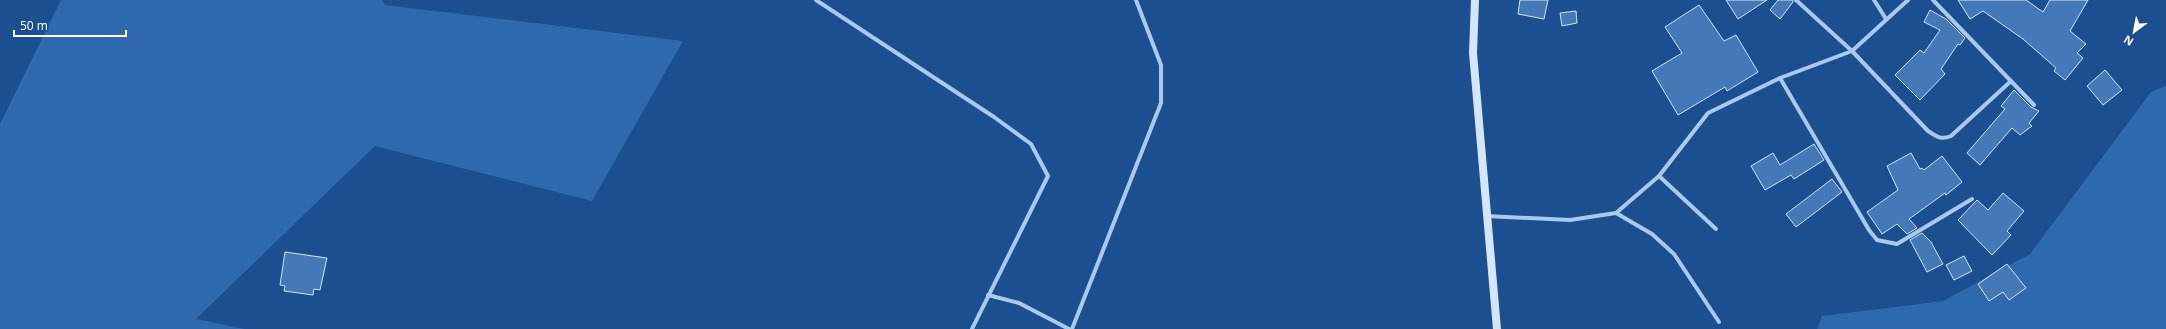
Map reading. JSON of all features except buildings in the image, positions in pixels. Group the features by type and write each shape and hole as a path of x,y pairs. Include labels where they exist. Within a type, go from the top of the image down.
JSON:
{"street":[{"path":"816,0 994,117 1031,144 1048,176 972,329"},
{"path":"988,295 1019,303 1070,329 1161,103 1161,65 1136,0"},
{"path":"1475,0 1473,53 1497,329"},
{"path":"1796,0 1852,51 1928,131 1937,137 1944,138 1951,136 2011,81"},
{"path":"1874,0 1886,19"},
{"path":"1486,216 1570,220 1616,213 1660,176 1708,113 1780,78 1852,51 1908,0"},
{"path":"1933,0 2034,105"},
{"path":"1780,78 1869,230 1877,240 1897,244 1972,199"},
{"path":"1660,176 1716,229"},
{"path":"1616,213 1652,234 1674,254 1719,322"}],"shaded area":[{"path":"61,0 382,0 385,5 683,41 592,201 375,146 196,319 245,329 0,329 0,124"},
{"path":"2166,86 2166,329 1817,329 1822,316 1943,301 2030,254 2151,92"}]}
